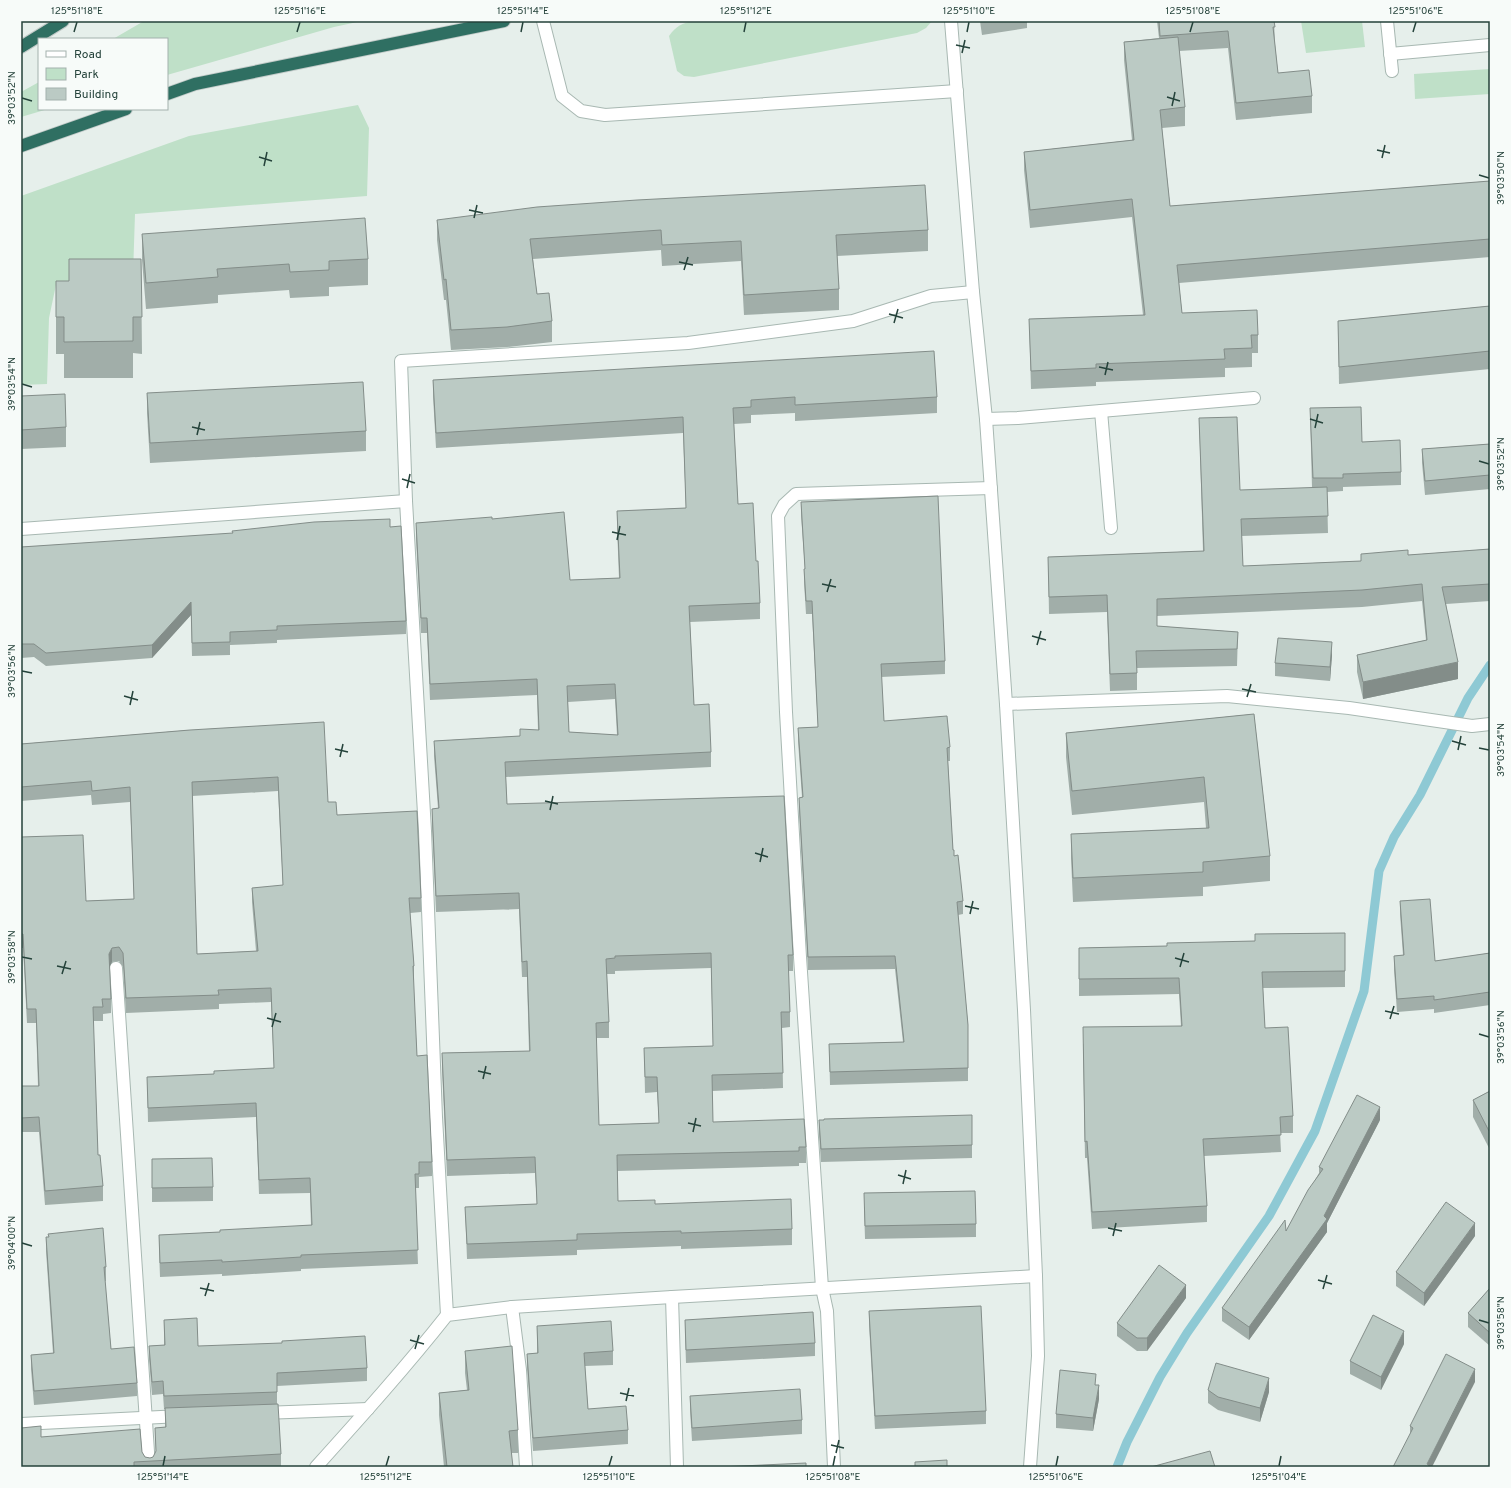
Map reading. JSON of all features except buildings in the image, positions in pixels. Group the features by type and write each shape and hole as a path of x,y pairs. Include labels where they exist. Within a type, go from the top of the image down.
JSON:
{"highway":[{"path":"21,46 63,21"},
{"path":"168,94 195,84 504,21"},
{"path":"21,146 123,110"}],"street":[{"path":"543,21 562,96 581,111 605,115 957,91"},
{"path":"951,21 973,292 986,419 1006,704 1024,1010 1036,1276 1038,1356 1030,1467"},
{"path":"1387,21 1392,71"},
{"path":"1390,54 1490,45"},
{"path":"316,1467 368,1409 447,1315 436,1117 425,831 406,501 401,361 688,343 853,321 931,296 973,292"},
{"path":"986,419 1018,418 1254,398"},
{"path":"1101,411 1111,528"},
{"path":"834,1467 827,1311 822,1288 800,957 786,712 778,516 784,505 796,494 991,488"},
{"path":"21,529 406,501"},
{"path":"1006,704 1227,696 1349,708 1472,726 1490,724"},
{"path":"116,968 149,1467"},
{"path":"447,1315 512,1307 1036,1276"},
{"path":"672,1297 677,1467"},
{"path":"512,1307 520,1370 526,1467"},
{"path":"248,1413 368,1409"},
{"path":"21,1424 192,1415"}],"green space":[{"path":"144,21 362,21 334,27 168,75 168,38 115,38"},
{"path":"694,21 932,21 926,28 917,33 694,77 684,76 677,71 669,36 680,26"},
{"path":"1301,21 1362,21 1365,47 1306,53"},
{"path":"1490,69 1490,94 1415,99 1414,74"},
{"path":"38,83 38,110 45,110 21,117 21,92"},
{"path":"358,105 369,128 367,196 135,214 133,275 56,285 49,318 47,384 21,385 21,196 189,136"}],"waterway":[{"path":"1117,1467 1127,1442 1160,1377 1187,1333 1269,1216 1315,1131 1364,991 1379,871 1394,837 1420,795 1468,698 1490,665"}]}
